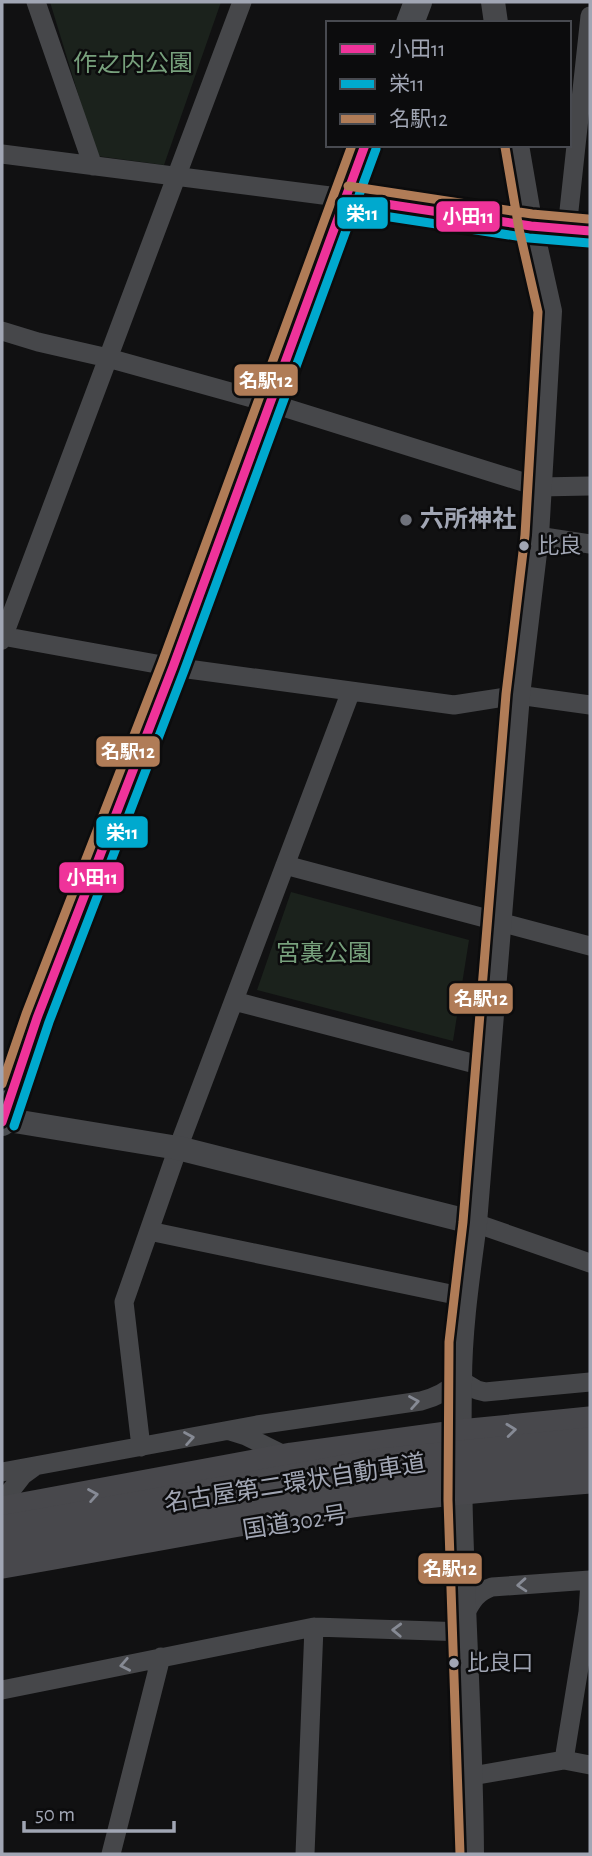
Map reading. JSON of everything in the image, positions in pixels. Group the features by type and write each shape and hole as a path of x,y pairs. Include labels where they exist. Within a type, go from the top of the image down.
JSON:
{"highway":[{"path":"2,1513 292,1459 460,1436 586,1424"},
{"name":"名古屋第二環状自動車道","path":"2,1534 380,1467 586,1424"},
{"name":"名古屋第二環状自動車道","path":"2,1560 355,1499 489,1483 590,1475"},
{"name":"国道302号","path":"2,1577 292,1523 461,1500 590,1489"}],"main road":[{"path":"411,21 418,2"},
{"path":"2,1120 37,1018 173,667 364,147"}],"street":[{"path":"36,2 93,166"},
{"path":"242,2 2,637 173,667 454,705 518,695 590,705"},
{"path":"493,2 496,21"},
{"path":"567,229 587,72 590,16"},
{"path":"472,1854 460,1380 518,695 537,536 550,311 517,147"},
{"path":"2,154 346,198 531,226 590,231"},
{"path":"2,331 270,403 539,487 590,486"},
{"path":"537,536 590,544"},
{"path":"141,1447 124,1302 178,1148 351,691"},
{"path":"285,866 590,946"},
{"path":"234,1001 487,1067"},
{"path":"2,1120 178,1148 475,1223 590,1263"},
{"path":"149,1231 465,1297"},
{"path":"460,1380 485,1392 590,1382"},
{"path":"2,1472 225,1431 421,1402 436,1398 460,1380"},
{"path":"225,1431 239,1433 292,1459"},
{"path":"2,1502 23,1475 35,1466"},
{"path":"465,1623 473,1599 492,1587 590,1581 589,1612 564,1760"},
{"path":"2,1690 314,1627 465,1623"},
{"path":"305,1854 314,1627"},
{"path":"111,1854 161,1657"},
{"path":"471,1776 564,1760 590,1765"}],"green space":[{"name":"作之内公園","path":"50,2 221,2 164,165 97,156"},
{"name":"宮裏公園","path":"291,892 469,940 453,1041 257,990"}],"transit line":[{"name":"名駅12","path":"2,1084 26,1014 162,663 351,147"},
{"name":"小田11","path":"2,1122 37,1018 173,667 364,147"},
{"name":"名駅12","path":"460,1854 448,1500 449,1342 463,1222 506,694 525,535 538,312 519,229 505,147"},
{"name":"栄11","path":"14,1126 49,1022 184,671 376,149"},
{"name":"名駅12","path":"348,186 532,214 588,219"},
{"name":"小田11","path":"346,198 531,226 590,231"},
{"name":"栄11","path":"344,210 529,238 589,243"}],"place":[{"name":"六所神社","path":"406,520"},
{"name":"比良","path":"524,546"},
{"name":"比良口","path":"454,1663"}]}
